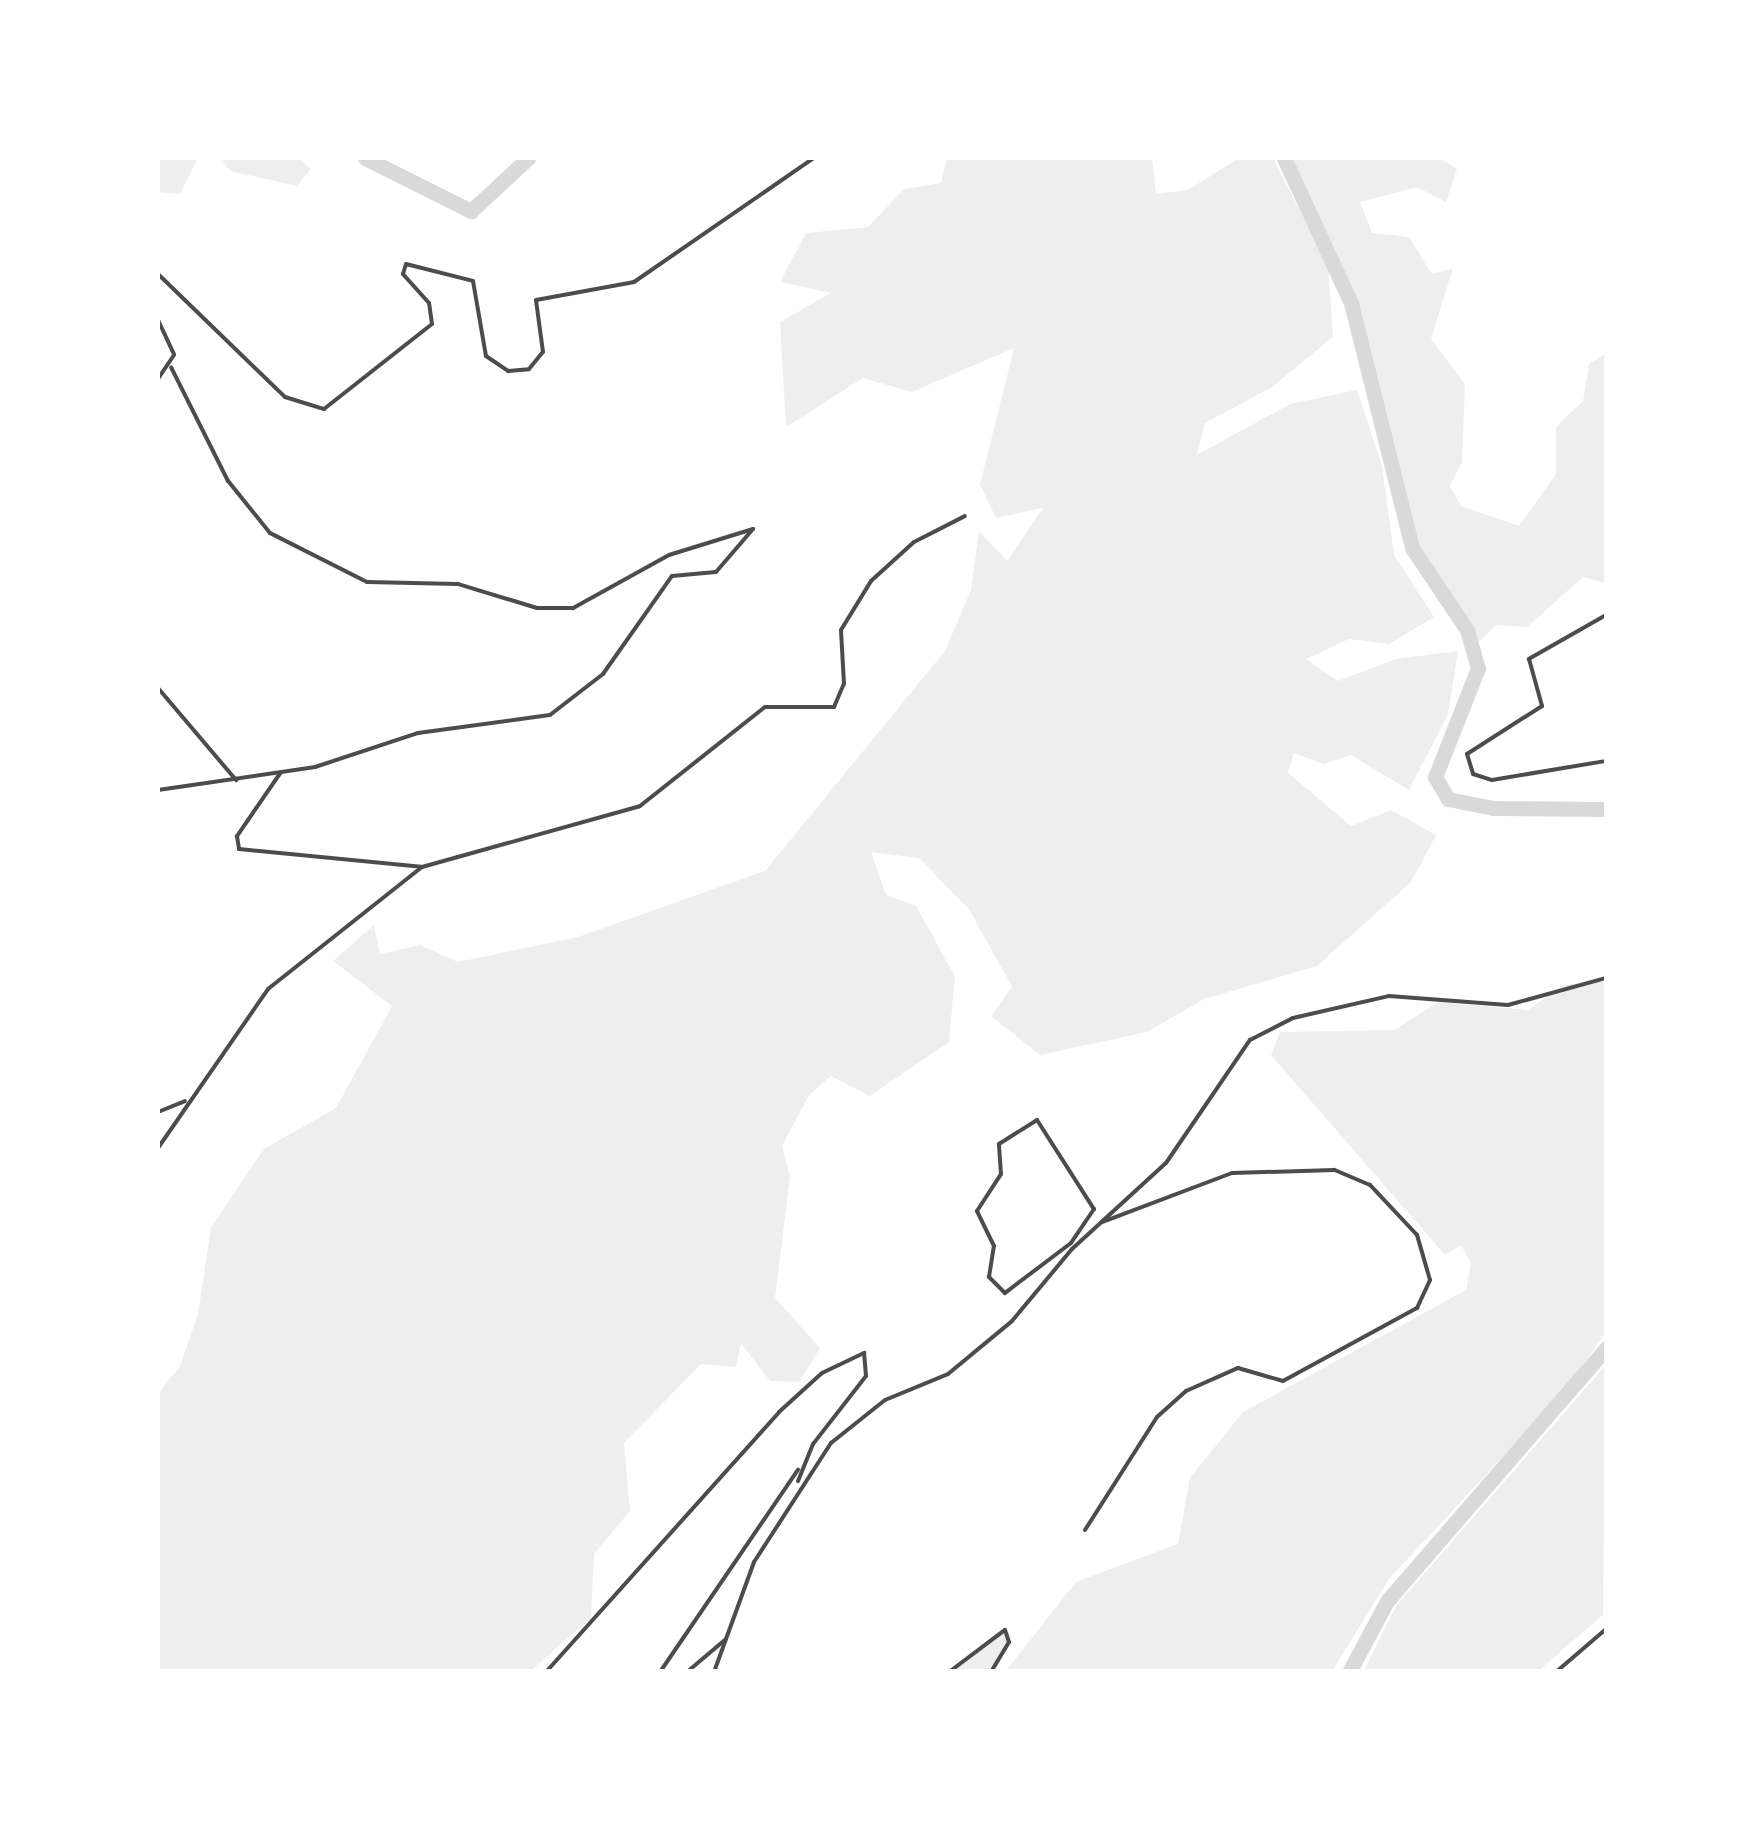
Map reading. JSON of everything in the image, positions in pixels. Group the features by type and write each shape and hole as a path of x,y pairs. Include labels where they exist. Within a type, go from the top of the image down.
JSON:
{"street":[{"path":"158,274 285,396 324,409 432,324 429,303 403,274 406,264 473,281 486,356 508,371 529,369 542,352 536,300 634,282 814,158"},
{"path":"158,320 171,367 228,481 270,534 366,582 458,584 537,608 573,608 669,556 753,529 716,572 672,576 603,674 560,710 429,731 281,772 158,790"},
{"path":"158,379 171,367"},
{"path":"281,772 237,836 238,848 422,867 640,806 765,707 834,707 844,684 841,630 870,581 914,542 964,516"},
{"path":"1606,615 1529,659 1542,706 1480,737 1467,762 1492,780 1606,761"},
{"path":"158,688 236,780"},
{"path":"158,1148 185,1101 282,975 422,867"},
{"path":"714,1672 729,1636 740,1592 797,1486 848,1426 970,1357 1073,1244 1094,1204 1044,1127 1028,1121 998,1144 1002,1174 977,1211 994,1246 991,1282 1011,1292 1073,1244 1100,1222 1166,1163 1234,1056 1280,1023 1388,996 1508,1005 1606,978"},
{"path":"158,1112 185,1101"},
{"path":"1085,1530 1157,1417 1186,1392 1238,1368 1284,1381 1417,1308 1430,1280 1417,1235 1370,1186 1334,1170 1232,1173 1100,1222"},
{"path":"546,1672 779,1412 822,1372 864,1353 866,1376 660,1672"},
{"path":"797,1486 801,1468"},
{"path":"1556,1672 1606,1629"},
{"path":"949,1672 1004,1630 1010,1642 992,1672"},
{"path":"688,1672 729,1636"}],"shaded area":[{"path":"158,158 198,158 180,194 158,192"},
{"path":"221,158 299,158 311,169 297,186 230,171"},
{"path":"947,158 1152,158 1156,194 1188,190 1239,158 1273,158 1328,266 1333,337 1272,387 1205,423 1197,455 1290,404 1357,390 1382,466 1394,555 1434,617 1389,644 1349,639 1306,659 1338,681 1396,659 1458,651 1448,714 1409,790 1351,755 1323,764 1294,753 1288,773 1351,826 1391,810 1436,835 1411,882 1317,966 1204,999 1147,1032 1040,1055 991,1016 1012,987 969,909 919,858 871,852 886,895 916,906 955,976 949,1042 870,1096 831,1076 809,1095 782,1146 790,1176 775,1298 820,1348 799,1382 770,1381 741,1343 736,1367 701,1364 624,1443 630,1511 594,1554 591,1618 530,1671 158,1671 158,1394 180,1366 198,1314 211,1228 264,1149 336,1108 392,1006 333,961 374,925 380,954 420,945 458,962 578,937 765,871 945,651 971,590 979,531 1007,561 1043,508 996,518 980,484 1014,348 912,392 863,378 786,427 780,322 831,293 780,282 806,233 868,227 904,189 941,183"},
{"path":"1291,158 1439,158 1457,169 1446,202 1417,187 1360,202 1372,233 1409,237 1432,274 1453,268 1431,339 1465,384 1462,462 1450,486 1461,506 1519,526 1556,474 1556,427 1583,401 1589,364 1606,353 1606,583 1583,577 1527,627 1496,625 1478,643 1419,549 1357,298"},
{"path":"1606,981 1606,1331 1572,1382 1389,1579 1332,1671 1005,1672 1076,1582 1178,1544 1190,1478 1243,1412 1466,1290 1471,1263 1461,1245 1445,1255 1271,1055 1280,1032 1394,1030 1439,1002 1528,1010 1563,985"},
{"path":"1606,1365 1603,1615 1538,1671 1364,1671 1396,1606"},
{"path":"1006,1627 1012,1638 991,1671 950,1672"}],"waterway":[{"path":"365,158 471,211 528,158"},
{"path":"1284,158 1351,303 1412,548 1467,630 1478,668 1435,777 1448,799 1493,808 1606,809"},
{"path":"1349,1672 1387,1601 1606,1348"}]}
